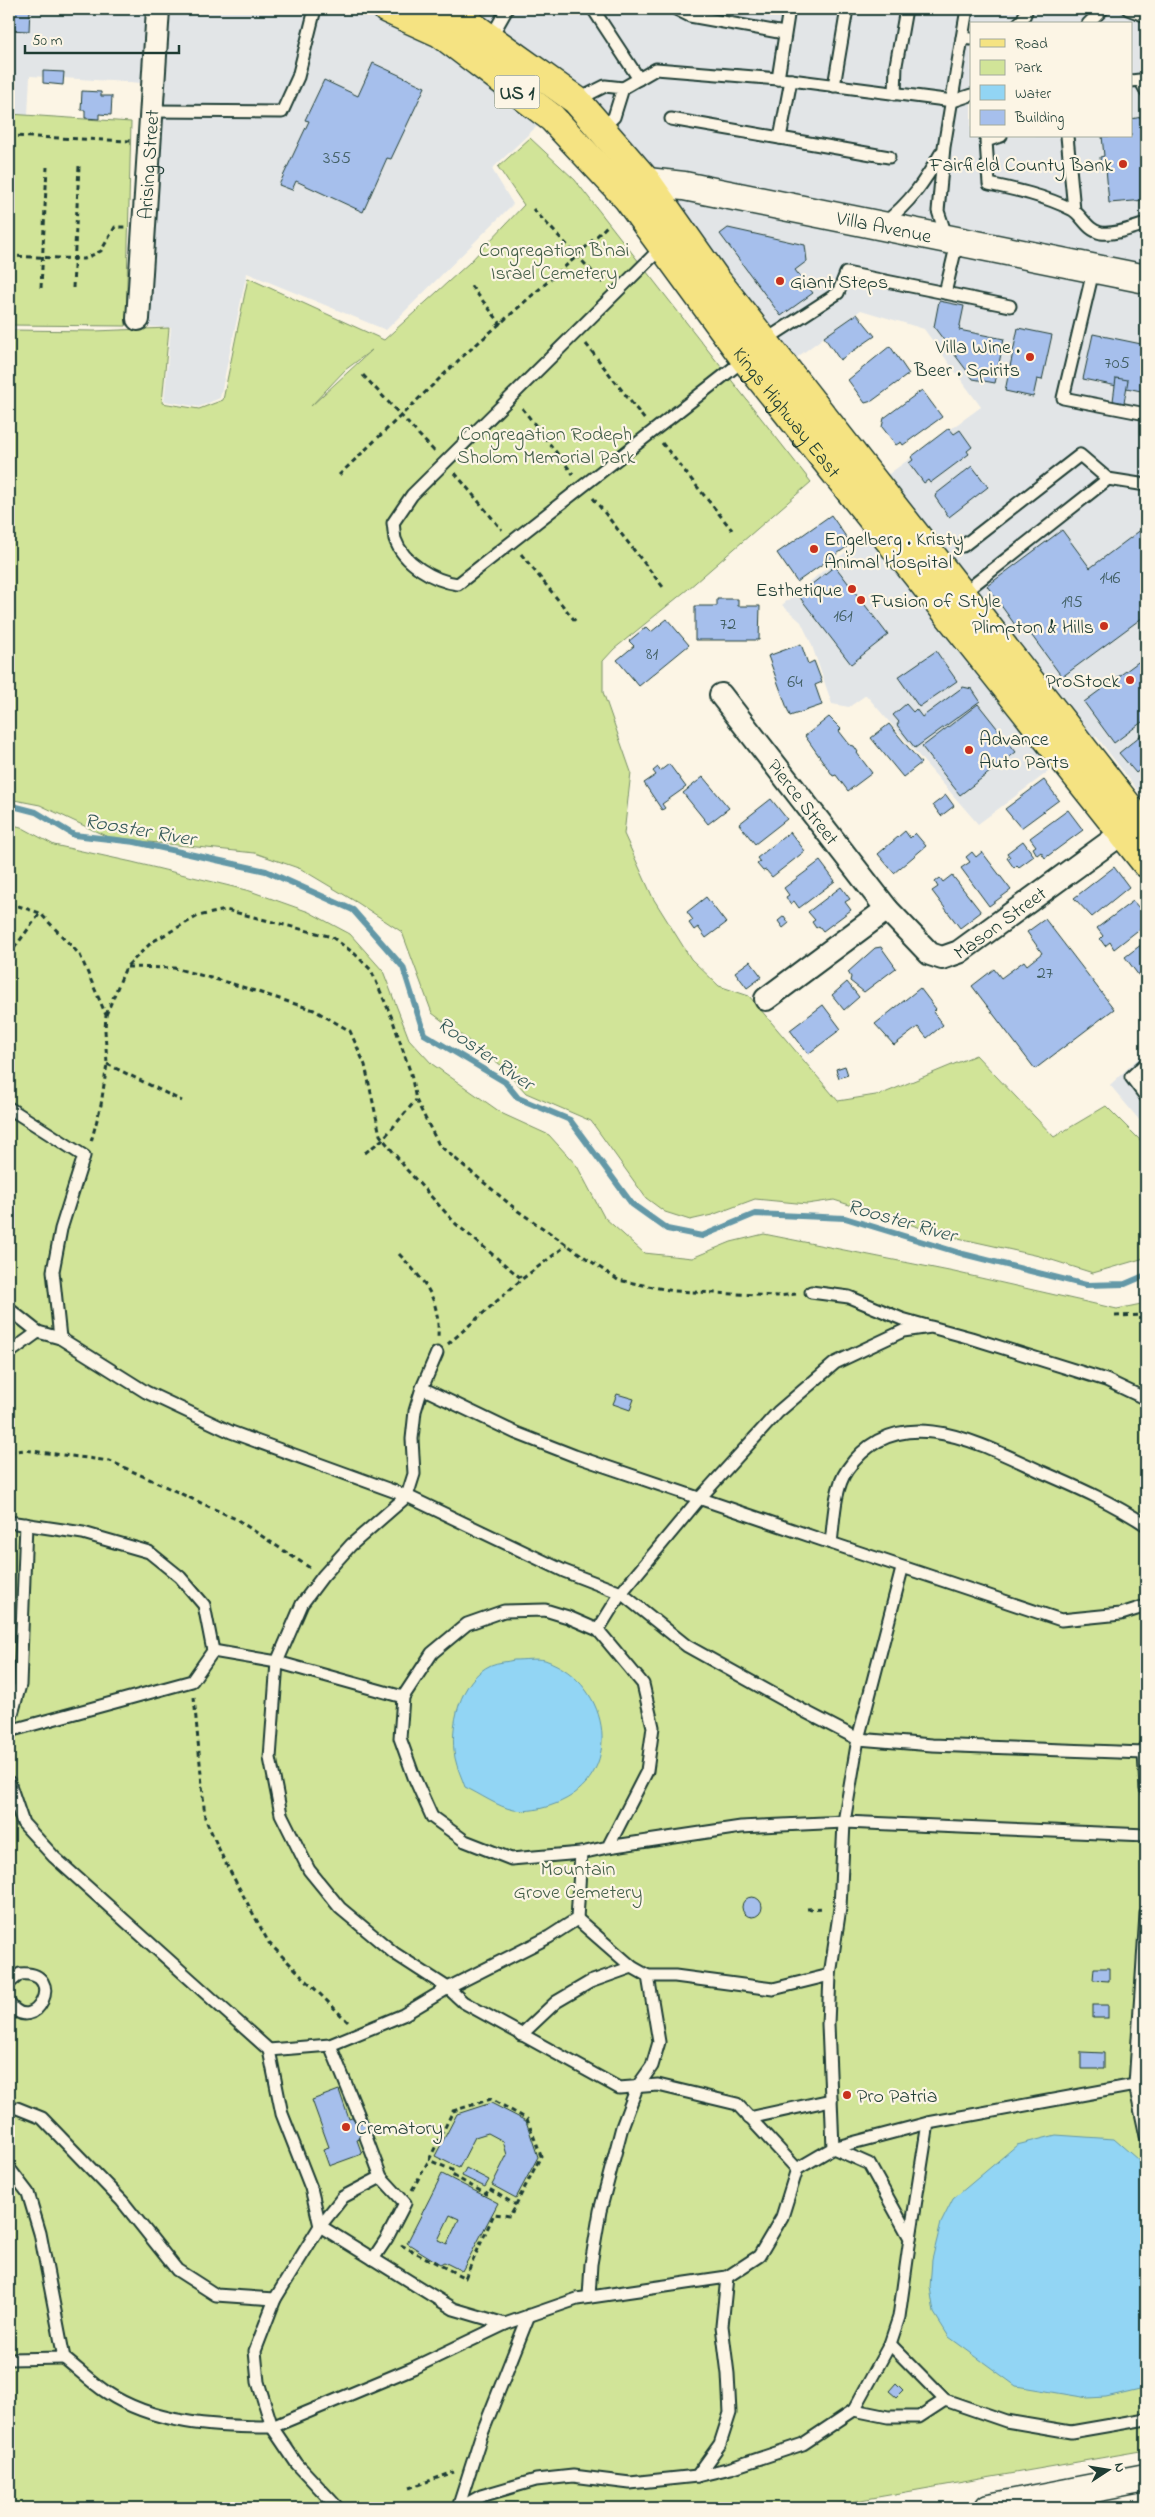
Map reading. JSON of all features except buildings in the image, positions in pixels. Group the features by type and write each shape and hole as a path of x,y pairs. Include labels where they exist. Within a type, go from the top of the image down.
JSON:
{"main road":[{"name":"Kings Highway East","path":"387,9 440,33 552,118 638,191"},
{"name":"Kings Highway East","path":"443,9 457,15 576,100 601,129 638,191 672,239 717,281 755,350 953,601 1136,828 1146,863"},
{"name":"Villa Avenue","path":"638,191 684,186 881,225 952,242 1146,279"},
{"path":"989,2508 1146,2478"}],"street":[{"name":"Arising Street","path":"138,319 158,9"},
{"name":"Pierce Street","path":"721,695 886,909"},
{"name":"Mason Street","path":"886,909 930,954 942,958 959,952 1136,828"},
{"path":"766,999 886,909"}],"lane":[{"path":"150,111 282,112 298,77 315,9"},
{"path":"490,39 507,9"},
{"path":"593,9 639,79"},
{"path":"676,9 784,33"},
{"path":"778,79 789,9"},
{"path":"834,86 847,9"},
{"path":"895,94 896,65 906,9"},
{"path":"945,293 952,242 938,211 944,147 967,38 967,9"},
{"path":"1020,22 1027,9"},
{"path":"1090,22 1103,9"},
{"path":"1128,9 1146,16"},
{"path":"576,100 606,86 623,88 656,69 791,80 953,101 970,95"},
{"path":"780,138 791,80"},
{"path":"1132,81 1140,80 1146,91"},
{"path":"601,129 614,117 623,88"},
{"path":"671,119 889,157"},
{"path":"995,138 986,141 989,184 1033,193 1074,210 1087,226 1098,233 1109,234 1146,224"},
{"path":"1067,138 1074,210"},
{"path":"881,225 901,210 916,194 944,147"},
{"path":"672,239 614,294 412,495 393,523 395,540 406,555 428,575 458,584 755,350 838,293 846,273 1010,306"},
{"path":"1094,268 1062,398 1146,414"},
{"path":"963,546 1080,456 1108,479 1146,485"},
{"path":"953,601 1108,479"},
{"path":"1146,1063 1131,1078 1146,1097"},
{"path":"9,1108 84,1156 61,1229 53,1271 60,1338"},
{"path":"812,1292 849,1297 902,1320 1106,1380 1146,1399"},
{"path":"9,1309 38,1332 60,1338 146,1392 231,1432 407,1496 564,1572 621,1593 686,1646 804,1712 858,1739 932,1745 1146,1751 1146,1788"},
{"path":"598,1630 621,1593 699,1499 778,1412 835,1363 903,1331 931,1327"},
{"path":"9,1353 38,1332"},
{"path":"437,1353 422,1388 415,1411 412,1440 414,1474 407,1496 351,1545 323,1576 302,1604 276,1662 270,1758 281,1814 309,1870 340,1908 394,1953 448,1988 463,2002 619,2088 658,2085 736,2104 797,2169"},
{"path":"422,1388 516,1433 699,1499 1061,1620 1121,1614 1146,1606"},
{"path":"831,1543 839,1490 846,1471 866,1448 884,1438 905,1432 936,1431 969,1439 1116,1505 1146,1525"},
{"path":"9,1522 83,1533 149,1552 180,1577 204,1605 213,1651 192,1681 9,1732"},
{"path":"9,1725 20,1685 26,1524"},
{"path":"833,2148 828,2024 830,1974 840,1908 844,1822 858,1739 902,1568"},
{"path":"608,1847 647,1771 653,1727 643,1684 598,1630 544,1610 504,1611 466,1624 432,1653 403,1697 400,1738 414,1777 432,1817 465,1841 511,1859 581,1853 608,1847 741,1827 844,1822 1146,1835"},
{"path":"213,1651 276,1662 403,1697"},
{"path":"9,1782 23,1823 54,1857 269,2050 282,2114 311,2188 320,2226 454,2309 505,2324"},
{"path":"577,1919 581,1853"},
{"path":"1146,1914 1141,2084 1146,2136"},
{"path":"269,2050 330,2045 403,2015 448,1988 548,1937 577,1919"},
{"path":"577,1919 632,1967 648,1976 675,1976 773,1989 830,1974"},
{"path":"521,2034 556,2002 590,1982 632,1967"},
{"path":"9,1982 20,1974 33,1975 43,1984 45,1997 39,2008 27,2013 15,2010 9,2003"},
{"path":"589,2297 591,2264 600,2211 622,2127 637,2087 652,2066 659,2042 655,2006 648,1976"},
{"path":"330,2045 359,2116"},
{"path":"9,2168 28,2193 40,2233 64,2358 106,2393 152,2414 222,2426 272,2427 413,2368 505,2324 577,2298 727,2277 759,2256 782,2217 797,2169 833,2148 928,2122 1141,2084"},
{"path":"749,2118 831,2100"},
{"path":"9,2108 17,2108 42,2118 122,2201 177,2270 216,2295 275,2299"},
{"path":"458,2508 481,2496 536,2480 573,2476 630,2483 697,2476 731,2468 802,2444 854,2410 890,2344 900,2317 928,2122"},
{"path":"366,2137 381,2177 405,2203 388,2238 373,2259"},
{"path":"833,2148 869,2164 910,2238"},
{"path":"338,2508 297,2464 272,2427 258,2382 255,2351 275,2299 320,2226 343,2197 381,2177"},
{"path":"697,2476 720,2444 730,2413 728,2374 722,2326 727,2277"},
{"path":"458,2508 481,2436 529,2316"},
{"path":"890,2344 945,2400 1006,2421 1071,2432 1146,2419"},
{"path":"9,2359 64,2358"},
{"path":"854,2410 888,2417 919,2416 945,2400"}],"path":[{"path":"9,136 148,143"},
{"path":"9,293 13,166"},
{"path":"73,288 78,166"},
{"path":"41,288 47,167"},
{"path":"533,209 614,294"},
{"path":"339,475 462,357 577,256 609,224"},
{"path":"10,256 84,259 101,251 115,227 143,227"},
{"path":"471,286 501,324"},
{"path":"363,375 445,462 576,622"},
{"path":"9,903 40,913 80,955 106,1015"},
{"path":"84,1156 92,1140 101,1105 107,1064 106,1015 126,967 152,942 176,927 198,916 226,910 332,938 355,954 371,970 411,1074 416,1100 439,1144 518,1211 618,1280 674,1291 777,1296 812,1292"},
{"path":"9,955 40,913"},
{"path":"126,967 174,968 233,984 314,1010 350,1031 364,1065 380,1135 407,1170 456,1224 522,1279"},
{"path":"107,1064 182,1101"},
{"path":"365,1153 383,1139 416,1100"},
{"path":"437,1353 522,1279 567,1245"},
{"path":"399,1254 425,1282 436,1303 439,1321 437,1353"},
{"path":"1115,1316 1146,1315"},
{"path":"9,1452 24,1450 110,1461 236,1520 323,1576"},
{"path":"192,1681 205,1818 224,1860 269,1943 334,2010 360,2033"},
{"path":"808,1909 822,1908"},
{"path":"388,2238 465,2278 494,2214 510,2216 541,2156 527,2119 491,2100 453,2111 405,2203"},
{"path":"429,2160 452,2170 452,2175 486,2194 489,2189 516,2204"},
{"path":"409,2488 429,2479 471,2466"}],"shaded area":[{"path":"9,9 1146,9 1146,801 1096,736 978,824 866,695 849,707 832,704 811,643 801,622 782,605 907,501 886,476 981,407 924,329 861,310 796,358 692,226 576,89 492,169 513,204 386,330 247,273 220,398 199,407 164,401 171,328 140,326 159,84 30,76 28,115 9,113"},
{"path":"1146,1051 1146,1128 1110,1085"}],"green space":[{"path":"9,114 131,122 126,326 9,325"},
{"path":"530,138 575,180 811,482 688,589 614,649 603,661 603,692 631,772 624,834 653,898 691,959 719,986 749,996 838,1101 882,1094 976,1055 1054,1137 1106,1106 1146,1146 1146,1257 1093,1273 1039,1256 940,1234 834,1200 807,1204 755,1199 712,1215 690,1220 665,1212 646,1198 591,1121 526,1093 502,1066 432,1013 402,932 358,903 301,869 255,853 110,838 40,805 9,799 9,330 95,331 169,328 162,403 199,409 223,400 248,278 384,340 469,263 524,205 498,167","holes":["372,350 311,406 345,370"]},
{"name":"Mountain Grove Cemetery","path":"9,824 21,827 54,845 250,891 309,912 350,934 383,971 409,1039 432,1064 503,1114 549,1135 577,1166 604,1217 644,1253 692,1258 731,1242 764,1234 954,1272 1117,1309 1146,1303 1146,2450 815,2508 9,2508"}],"water":[{"path":"514,1660 545,1660 568,1672 585,1689 597,1709 602,1731 601,1753 593,1774 577,1791 555,1804 540,1809 514,1810 495,1803 465,1787 456,1762 454,1732 459,1705 464,1692 480,1672 491,1665"},
{"path":"1056,2135 1114,2139 1137,2159 1146,2172 1146,2386 1144,2388 1106,2397 1088,2398 1016,2386 949,2337 934,2313 930,2287 932,2260 941,2223 953,2199 1017,2145"}],"waterway":[{"name":"Rooster River","path":"9,805 36,812 74,835 135,842 266,871 353,910 403,967 424,1034 505,1082 518,1098 570,1120 632,1204 667,1229 702,1236 755,1214 845,1218 963,1254 1086,1285 1125,1284 1146,1275"}],"place":[{"name":"Fairfield County Bank","path":"1123,164"},
{"name":"Giant Steps","path":"780,281"},
{"name":"Villa Wine . Beer . Spirits","path":"1030,357"},
{"name":"Engelberg . Kristy Animal Hospital","path":"814,549"},
{"name":"Esthetique","path":"852,589"},
{"name":"Fusion of Style","path":"861,600"},
{"name":"Plimpton & Hills","path":"1104,626"},
{"name":"ProStock","path":"1130,680"},
{"name":"Advance Auto Parts","path":"969,750"},
{"name":"Pro Patria","path":"847,2095"},
{"name":"Crematory","path":"346,2127"}],"park label":[{"name":"Congregation B'nai Israel Cemetery","path":"554,260"},
{"name":"Congregation Rodeph Sholom Memorial Park","path":"546,444"}]}
